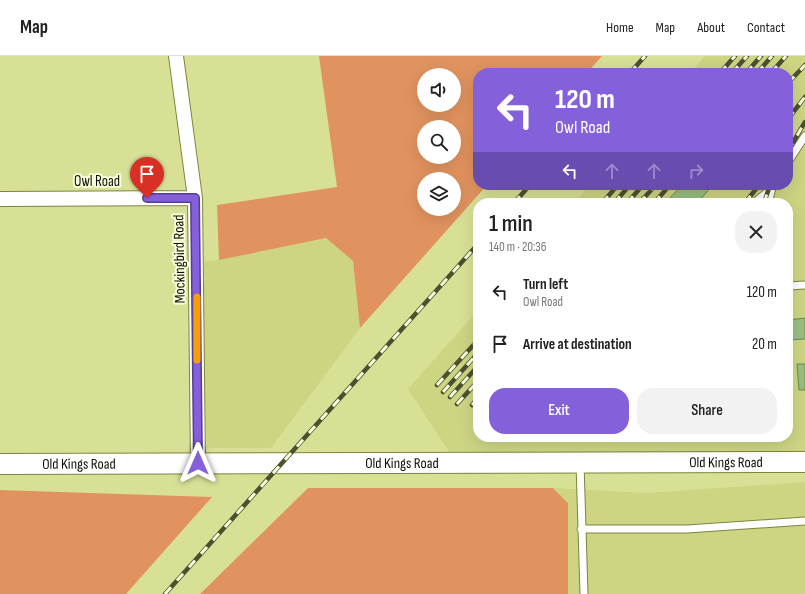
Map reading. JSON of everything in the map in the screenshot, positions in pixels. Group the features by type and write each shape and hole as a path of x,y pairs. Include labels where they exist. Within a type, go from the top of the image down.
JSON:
{"street":[{"name":"Mockingbird Road","path":"176,56 195,198 198,463"},
{"name":"Owl Road","path":"0,199 195,198"},
{"name":"Old Kings Road","path":"0,464 805,462"}],"lane":[{"path":"793,154 805,136"},
{"path":"760,198 769,190"},
{"path":"793,286 805,285"},
{"path":"580,463 584,594"},
{"path":"581,529 687,529 805,521"}],"shaded area":[{"path":"319,56 602,56 591,68 473,68 473,190 483,190 475,198 473,198 473,201 461,214 461,172 417,172 417,216 459,216 360,328 353,261 326,238 219,260 217,205 337,187"},
{"path":"705,56 805,56 805,454 452,456 408,389 473,316 473,442 793,442 793,198 578,198 586,190 793,190 793,68 694,68"},
{"path":"326,238 353,261 360,328 271,448 207,448 204,387 204,261 219,260"},
{"path":"805,482 805,594 568,594 568,503 553,488 648,493"},
{"path":"308,488 553,488 568,503 568,594 200,594"},
{"path":"0,490 212,497 126,594 0,594"}],"building":[{"path":"677,190 709,190 701,198 670,198"},
{"path":"805,318 805,339 793,340 793,319"},
{"path":"797,364 805,364 805,390 799,390"}],"railway":[{"path":"634,68 645,56"},
{"path":"724,68 735,56"},
{"path":"736,68 747,56"},
{"path":"750,68 761,56"},
{"path":"761,68 772,56"},
{"path":"775,68 786,56"},
{"path":"793,78 805,65"},
{"path":"793,113 805,97"},
{"path":"793,142 805,122"},
{"path":"518,198 526,190"},
{"path":"606,198 614,190"},
{"path":"618,198 626,190"},
{"path":"631,198 639,190"},
{"path":"644,198 651,190"},
{"path":"658,198 666,190"},
{"path":"749,198 755,190"},
{"path":"766,198 768,190"},
{"path":"165,594 473,250"},
{"path":"437,385 473,345"},
{"path":"443,392 473,359"},
{"path":"450,397 473,372"},
{"path":"457,404 473,386"}],"slow traffic":[{"path":"197,297 197,360"}],"route":[{"path":"147,198 195,198 198,463"}]}
